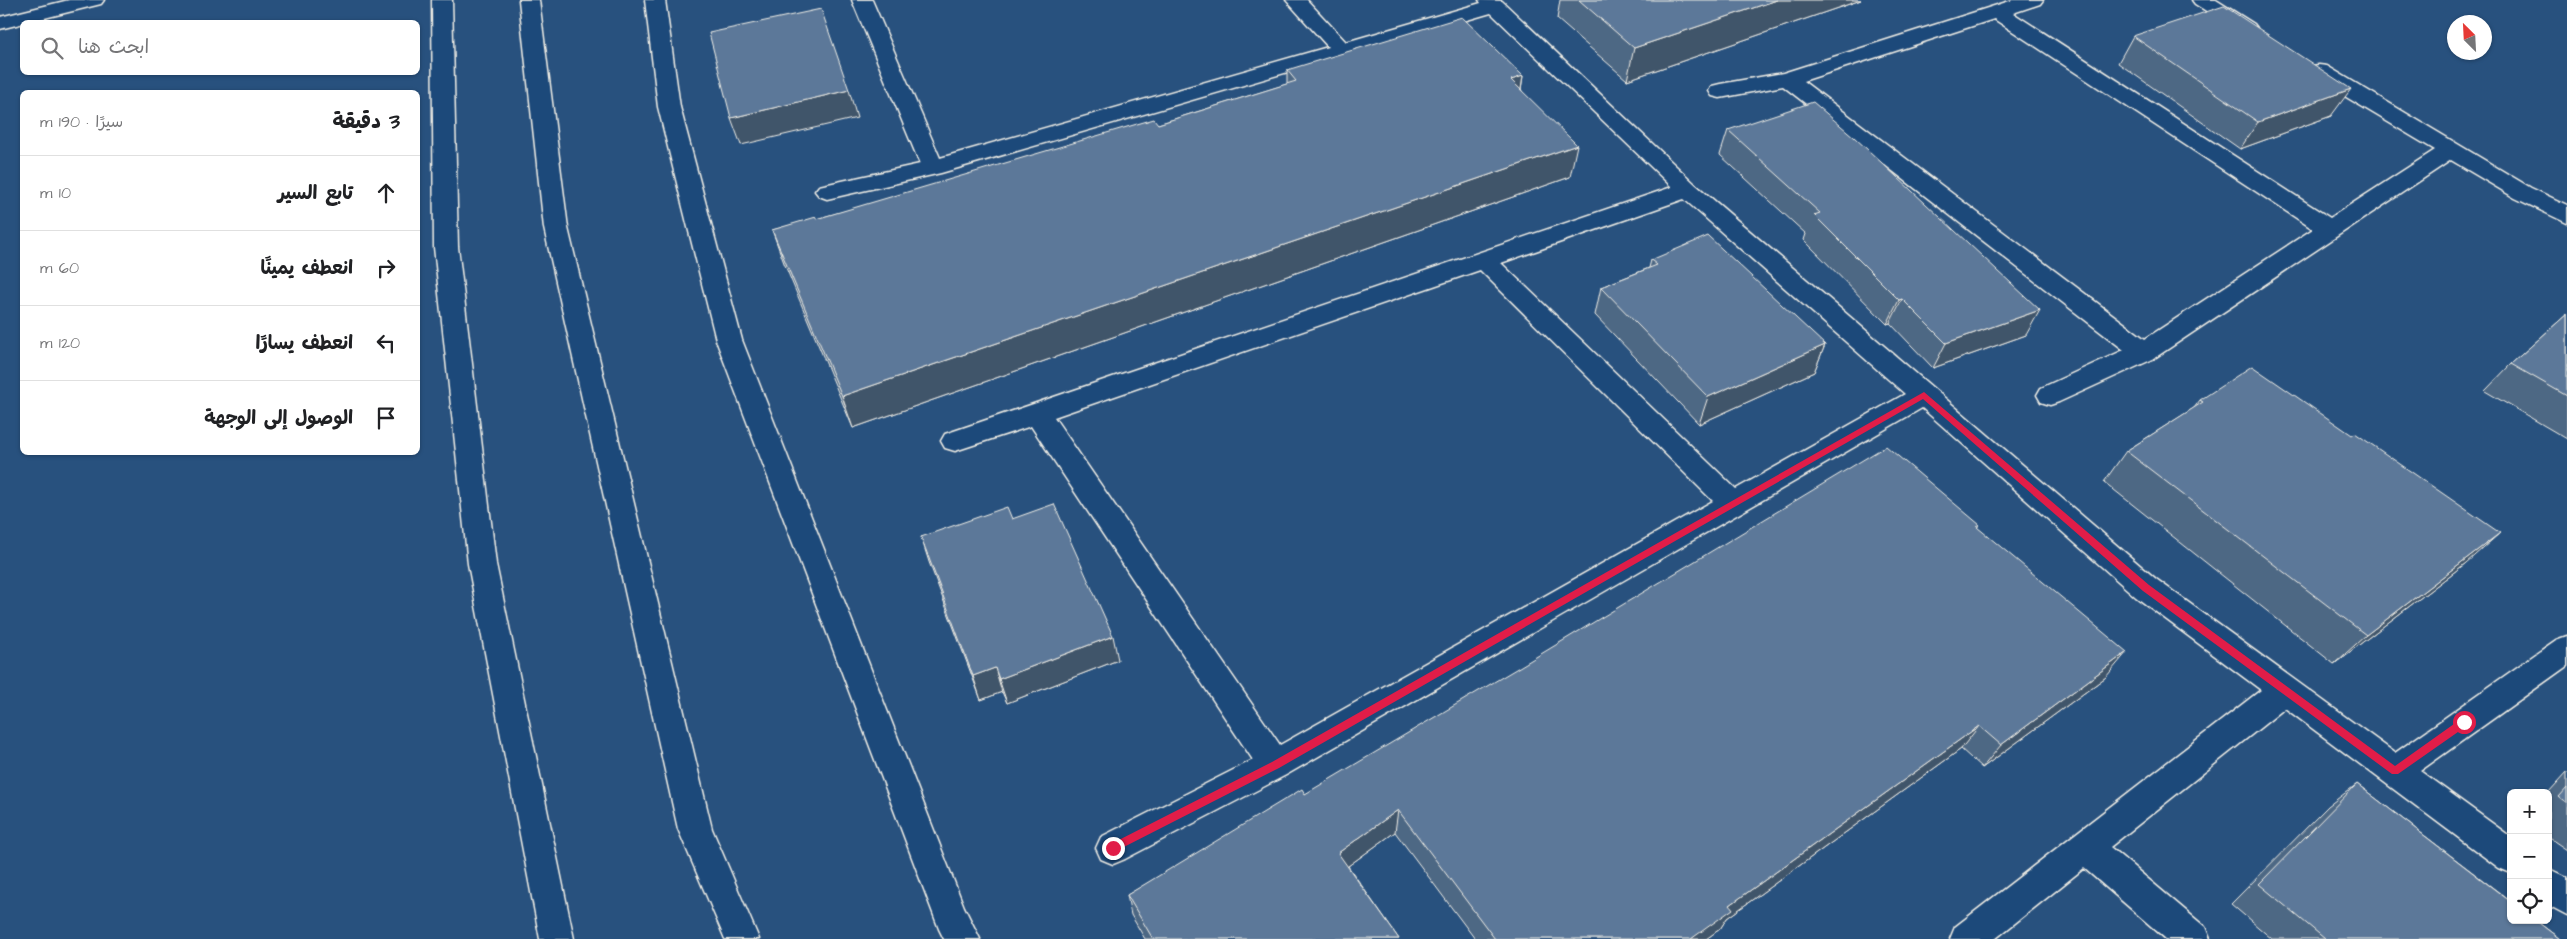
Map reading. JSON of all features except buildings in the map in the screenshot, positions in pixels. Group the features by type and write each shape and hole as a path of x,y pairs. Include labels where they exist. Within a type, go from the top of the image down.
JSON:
{"street":[{"path":"0,23 94,0"},
{"path":"442,0 446,247 482,564 557,939"},
{"path":"529,0 556,228 695,829 742,939"},
{"path":"656,0 668,107 729,340 947,908 963,939"},
{"path":"862,0 933,168"},
{"path":"1296,0 1342,50"},
{"path":"1720,92 1787,79 2033,0"},
{"path":"2202,0 2267,40"},
{"path":"827,191 933,168 1342,50 1492,3 1688,190 2146,588 2507,854"},
{"path":"1997,12 2330,229"},
{"path":"2300,60 2523,193 2567,215"},
{"path":"1787,79 2144,352"},
{"path":"2050,395 2144,352 2451,150"},
{"path":"955,441 1688,190"},
{"path":"1484,260 1734,504"},
{"path":"1113,848 1275,765 1924,395"},
{"path":"1037,414 1275,765"},
{"path":"2395,771 2567,649"},
{"path":"1967,939 2284,690"},
{"path":"2084,847 2192,939"},
{"path":"2552,887 2567,898"}],"route":[{"path":"1113,848 1275,765 1924,395 2146,588 2395,771 2464,722"}]}
